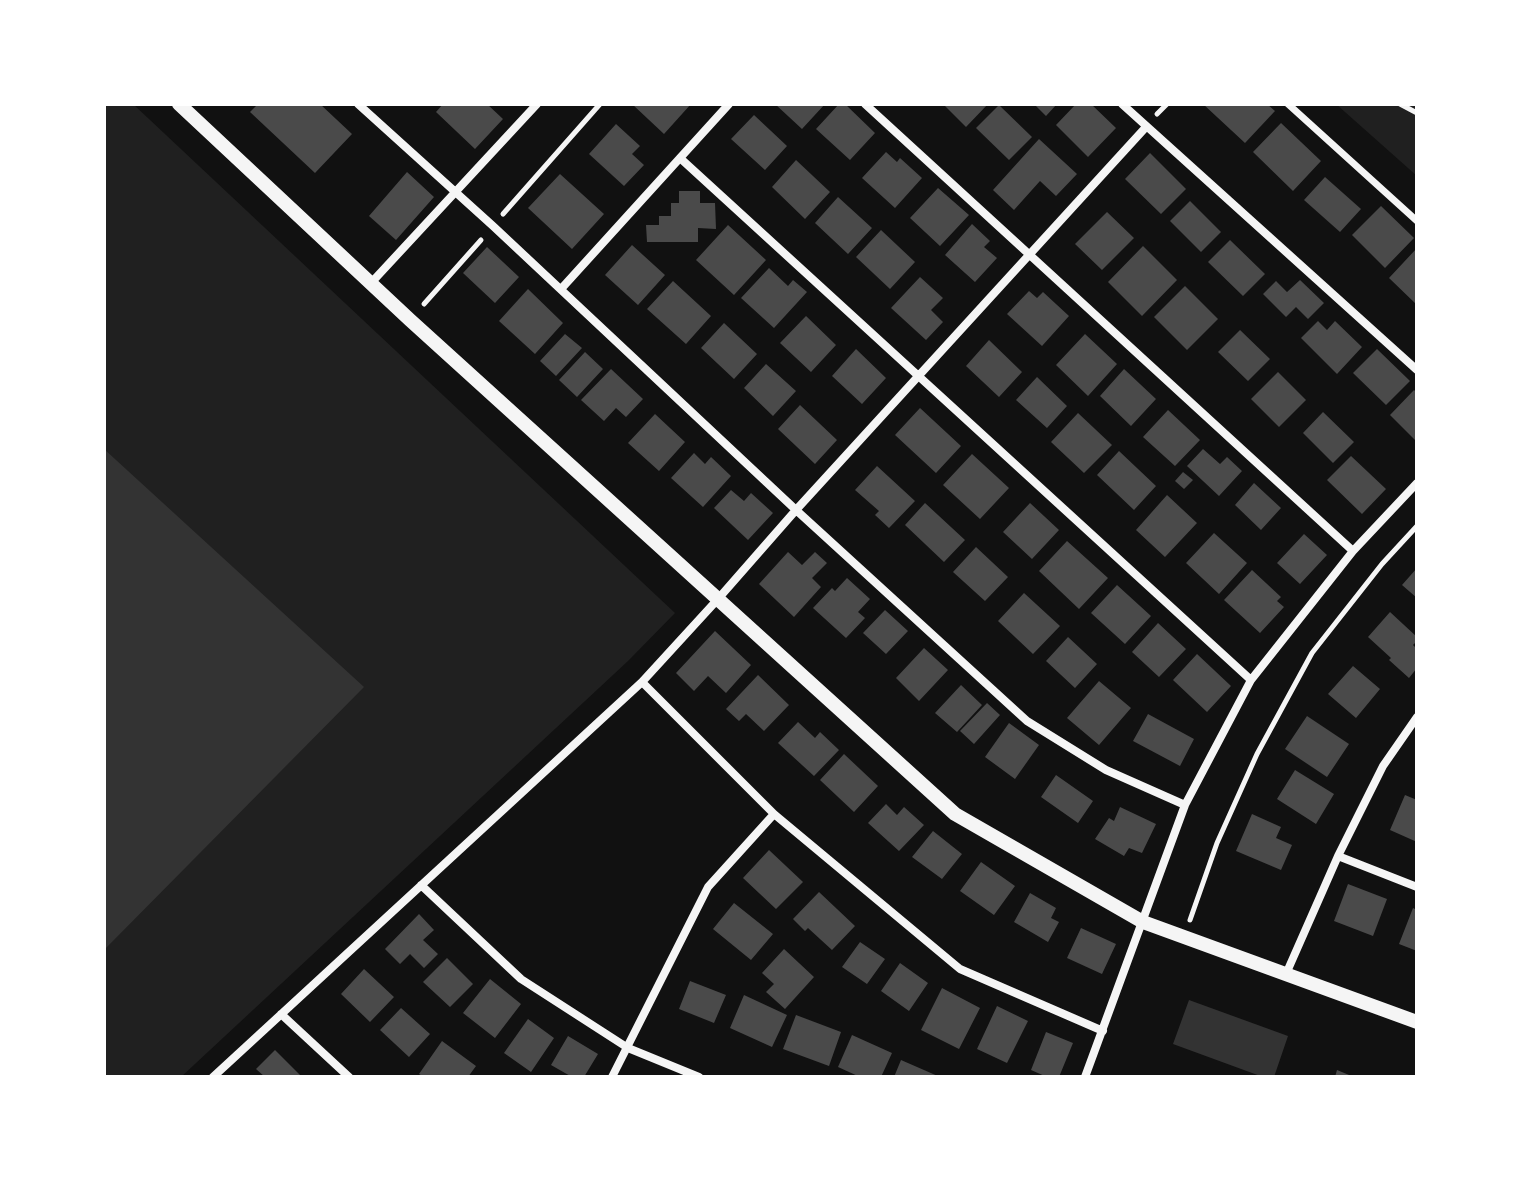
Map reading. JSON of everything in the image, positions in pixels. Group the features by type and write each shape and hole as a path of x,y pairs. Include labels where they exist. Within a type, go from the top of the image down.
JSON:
{"street":[{"path":"179,104 410,320 955,814 1143,922 1417,1022"},
{"path":"358,104 1027,721 1106,770 1185,805"},
{"path":"371,283 537,104"},
{"path":"561,289 729,104"},
{"path":"865,104 1353,551"},
{"path":"1122,104 1417,370"},
{"path":"1288,104 1417,221"},
{"path":"213,1077 642,682 1146,127"},
{"path":"680,158 1251,680"},
{"path":"1085,1077 1185,805 1251,680 1353,551 1417,483"},
{"path":"642,682 774,814 960,969 1103,1031"},
{"path":"1286,974 1338,856 1383,766 1417,717"},
{"path":"612,1077 708,887 774,814"},
{"path":"1338,856 1417,887"},
{"path":"421,885 521,979 628,1048 699,1077"},
{"path":"281,1014 349,1077"}],"path":[{"path":"410,320 600,104"},
{"path":"1400,104 1417,113"},
{"path":"1184,936 1217,843 1251,766 1312,653 1382,564 1417,526"}],"shaded area":[{"path":"104,104 133,104 675,613 628,661 181,1077 104,1077"},
{"path":"1336,104 1417,104 1417,176"},
{"path":"104,449 364,687 104,950"},
{"path":"1189,1000 1288,1036 1274,1077 1263,1077 1173,1044"}],"building":[{"path":"258,104 320,104 352,134 315,173 250,112"},
{"path":"443,104 487,104 503,119 475,149 436,112"},
{"path":"632,104 691,104 664,134"},
{"path":"775,104 825,104 802,129"},
{"path":"839,104 845,104 875,133 850,160 816,129"},
{"path":"943,104 988,104 966,127"},
{"path":"1034,104 1057,104 1046,116"},
{"path":"1076,104 1091,104 1116,128 1088,157 1056,125"},
{"path":"1203,104 1267,104 1275,111 1245,143"},
{"path":"999,105 1032,137 1009,160 976,128"},
{"path":"754,115 787,146 765,170 731,139"},
{"path":"1281,123 1321,161 1293,191 1253,152"},
{"path":"616,124 640,146 632,154 644,165 624,186 589,154"},
{"path":"1039,139 1077,174 1056,196 1040,181 1014,210 993,190"},
{"path":"886,152 897,162 900,158 922,178 895,208 862,178"},
{"path":"1150,153 1186,189 1161,214 1125,179"},
{"path":"796,160 830,192 805,219 772,187"},
{"path":"407,172 434,197 396,240 369,216"},
{"path":"560,174 604,214 572,249 528,208"},
{"path":"1325,177 1361,209 1340,232 1304,200"},
{"path":"938,188 969,215 940,246 910,218"},
{"path":"679,191 700,191 700,203 715,203 716,229 698,228 698,242 647,242 646,225 659,225 659,216 671,216 671,203 679,203"},
{"path":"838,197 872,228 848,254 815,223"},
{"path":"1190,201 1221,232 1201,252 1170,221"},
{"path":"1381,206 1414,238 1385,268 1352,235"},
{"path":"1107,212 1134,238 1102,270 1075,244"},
{"path":"972,224 990,241 984,247 997,258 975,282 945,255"},
{"path":"728,225 766,260 734,295 696,260"},
{"path":"881,230 915,262 890,289 856,257"},
{"path":"1230,240 1265,274 1243,296 1208,262"},
{"path":"632,245 665,275 638,305 605,275"},
{"path":"1143,246 1177,280 1142,316 1108,282"},
{"path":"487,247 519,277 495,303 463,273"},
{"path":"1417,248 1417,305 1389,278"},
{"path":"769,268 788,286 793,280 807,292 774,328 741,298"},
{"path":"920,277 943,298 931,310 943,322 926,340 891,308"},
{"path":"1300,280 1324,303 1308,319 1296,307 1286,317 1263,294 1276,281 1287,292"},
{"path":"673,281 711,316 686,344 647,309"},
{"path":"1185,286 1218,319 1187,350 1154,317"},
{"path":"528,289 563,323 535,354 499,321"},
{"path":"1029,291 1037,298 1043,292 1069,316 1042,346 1007,314"},
{"path":"806,316 836,345 811,372 780,343"},
{"path":"1318,321 1327,330 1335,321 1362,347 1337,374 1301,338"},
{"path":"724,323 757,354 734,379 701,348"},
{"path":"1240,330 1270,359 1248,381 1218,352"},
{"path":"565,334 582,348 556,376 540,361"},
{"path":"1085,334 1117,364 1088,396 1056,365"},
{"path":"989,340 1022,372 999,397 966,366"},
{"path":"856,349 886,378 862,404 832,376"},
{"path":"1377,349 1410,381 1386,405 1353,373"},
{"path":"585,352 603,369 577,397 559,380"},
{"path":"766,364 796,391 773,416 744,388"},
{"path":"611,369 643,399 626,417 616,408 604,421 581,400"},
{"path":"1124,369 1156,399 1131,426 1100,396"},
{"path":"1278,372 1306,400 1279,427 1251,399"},
{"path":"1037,377 1067,406 1047,428 1016,400"},
{"path":"1414,390 1417,393 1417,442 1390,415"},
{"path":"800,405 837,440 815,464 778,429"},
{"path":"920,408 961,446 936,473 895,435"},
{"path":"1168,410 1200,440 1175,466 1143,437"},
{"path":"1323,412 1354,442 1333,463 1303,433"},
{"path":"1078,413 1112,445 1084,473 1051,442"},
{"path":"655,414 685,442 659,471 628,443"},
{"path":"1203,449 1220,464 1227,457 1242,471 1219,496 1187,466"},
{"path":"1119,451 1156,486 1134,510 1097,475"},
{"path":"694,453 705,464 711,457 731,476 703,507 671,478"},
{"path":"972,454 1009,488 980,519 943,485"},
{"path":"1351,456 1386,489 1362,514 1327,480"},
{"path":"877,466 915,501 889,528 875,515 879,511 855,490"},
{"path":"1183,472 1193,480 1184,489 1175,481"},
{"path":"1254,483 1281,508 1261,530 1235,505"},
{"path":"731,490 744,501 751,493 773,513 748,540 714,508"},
{"path":"1167,495 1197,523 1165,557 1136,530"},
{"path":"925,503 965,540 944,562 905,525"},
{"path":"1030,503 1059,530 1032,559 1003,532"},
{"path":"1214,533 1247,563 1219,594 1186,563"},
{"path":"1304,534 1327,555 1300,584 1277,563"},
{"path":"1067,541 1108,578 1079,609 1039,571"},
{"path":"976,547 1008,577 985,601 953,572"},
{"path":"788,552 802,565 815,552 827,563 812,578 821,587 794,617 759,584"},
{"path":"1417,568 1417,598 1402,585"},
{"path":"1252,570 1281,597 1277,601 1284,607 1260,633 1224,600"},
{"path":"847,578 870,599 858,612 865,618 846,638 813,608 832,588 835,591"},
{"path":"1117,585 1151,616 1125,644 1091,613"},
{"path":"1024,593 1060,626 1033,654 998,621"},
{"path":"885,610 908,631 886,654 863,633"},
{"path":"1390,612 1417,637 1413,645 1417,649 1417,668 1409,678 1368,637"},
{"path":"1158,623 1186,649 1159,677 1132,652"},
{"path":"715,631 751,665 726,693 708,676 694,691 676,673"},
{"path":"1068,637 1097,664 1075,688 1046,661"},
{"path":"924,648 948,670 919,701 896,678"},
{"path":"1197,654 1231,686 1207,712 1173,680"},
{"path":"1353,666 1380,689 1356,718 1328,694"},
{"path":"758,675 789,705 764,731 746,714 739,721 726,709"},
{"path":"1099,681 1131,708 1099,745 1067,718"},
{"path":"961,685 982,705 957,732 935,713"},
{"path":"987,703 1000,715 974,744 960,731"},
{"path":"1148,714 1194,739 1180,766 1133,741"},
{"path":"1307,716 1349,744 1327,777 1285,749"},
{"path":"798,722 815,738 820,732 839,750 814,776 778,743"},
{"path":"1009,723 1039,745 1015,779 985,757"},
{"path":"844,754 878,786 854,812 820,780"},
{"path":"1295,770 1334,794 1316,824 1277,799"},
{"path":"1056,775 1093,801 1078,823 1041,797"},
{"path":"1405,795 1417,800 1417,842 1390,830"},
{"path":"886,804 897,815 904,807 924,825 899,851 868,823"},
{"path":"1120,807 1156,824 1142,853 1129,848 1124,856 1095,839 1109,818 1114,821"},
{"path":"1252,814 1281,827 1276,838 1292,845 1281,870 1236,851"},
{"path":"933,831 962,854 942,879 912,857"},
{"path":"769,850 803,882 776,909 743,878"},
{"path":"981,862 1015,886 994,915 960,891"},
{"path":"1348,884 1387,899 1373,936 1334,921"},
{"path":"819,892 855,926 832,950 793,919"},
{"path":"1030,893 1056,908 1051,918 1059,922 1048,942 1014,922"},
{"path":"734,903 773,934 751,960 713,929"},
{"path":"1413,908 1417,910 1417,951 1399,944"},
{"path":"419,914 434,930 423,940 438,954 424,968 410,954 400,964 385,949"},
{"path":"1081,928 1116,944 1102,974 1067,958"},
{"path":"860,942 885,959 867,984 842,967"},
{"path":"784,949 814,977 785,1009 766,992 774,984 762,973"},
{"path":"447,958 473,984 450,1007 423,982"},
{"path":"900,963 928,983 909,1011 881,991"},
{"path":"364,969 394,997 370,1022 341,994"},
{"path":"490,979 521,1004 495,1038 463,1013"},
{"path":"690,981 726,995 714,1023 679,1009"},
{"path":"942,988 980,1008 959,1049 921,1030"},
{"path":"744,995 787,1015 772,1047 730,1028"},
{"path":"997,1006 1028,1021 1007,1063 977,1049"},
{"path":"401,1008 430,1034 409,1057 380,1030"},
{"path":"796,1015 841,1032 829,1066 783,1049"},
{"path":"528,1019 554,1038 531,1072 504,1053"},
{"path":"1046,1032 1073,1043 1059,1077 1047,1077 1031,1070"},
{"path":"852,1035 892,1053 881,1077 860,1077 838,1067"},
{"path":"568,1036 598,1054 584,1077 572,1077 551,1065"},
{"path":"442,1041 476,1066 468,1077 424,1077 419,1074"},
{"path":"275,1050 302,1077 265,1077 256,1069"},
{"path":"901,1060 940,1077 894,1077"},
{"path":"1337,1070 1354,1077 1335,1077"}]}
